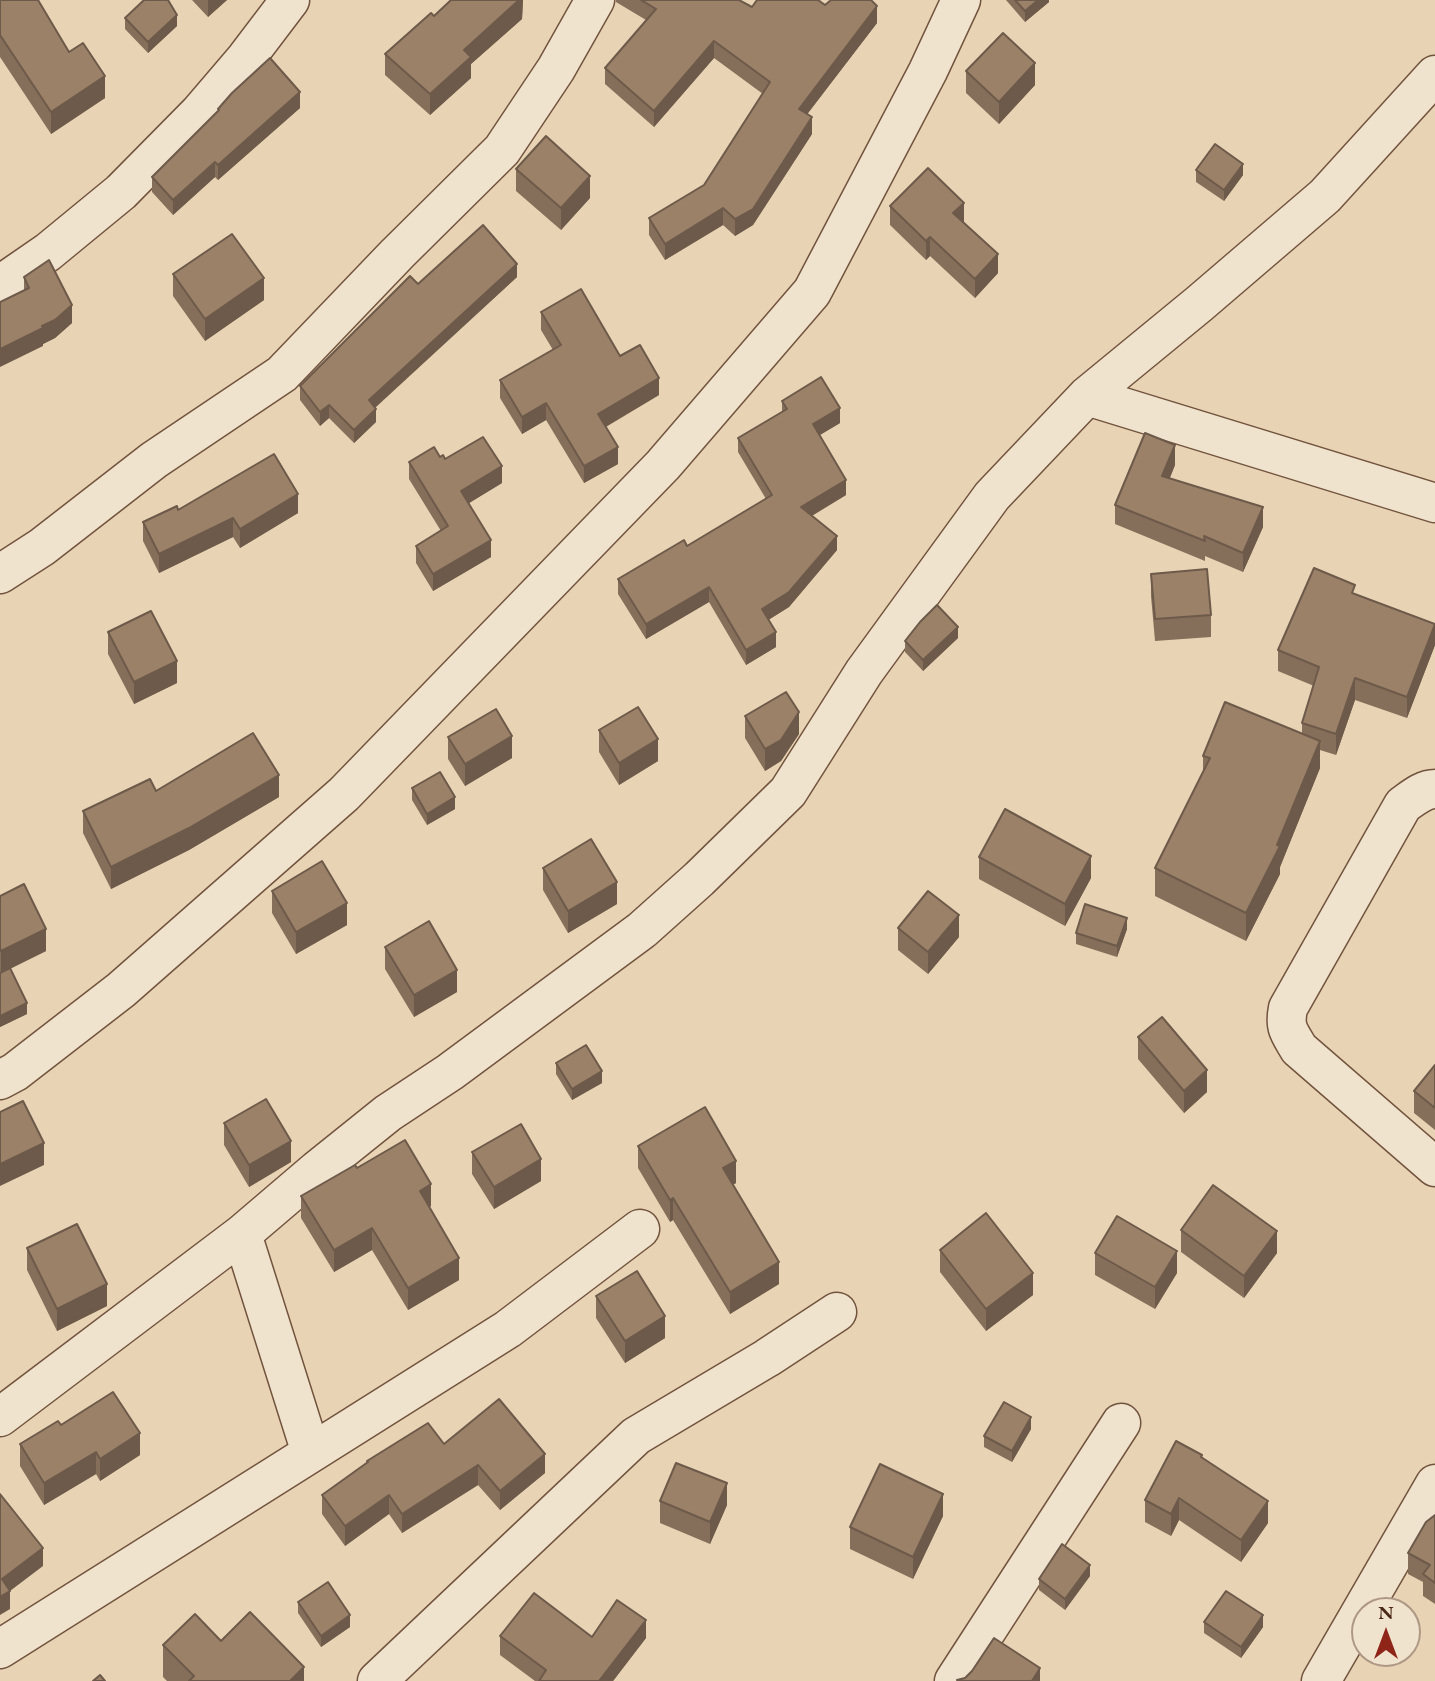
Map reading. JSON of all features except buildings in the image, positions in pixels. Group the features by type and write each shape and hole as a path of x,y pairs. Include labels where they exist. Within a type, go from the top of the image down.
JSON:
{"street":[{"path":"0,285 48,252 121,192 199,113 246,58 290,0"},
{"path":"0,574 42,547 154,460 282,374 502,150 556,69 595,0"},
{"path":"0,1080 15,1072 121,990 344,794 663,465 812,292 928,71 961,0"},
{"path":"0,1417 242,1234 388,1113 450,1072 642,930 699,879 788,792 864,672 992,496 1087,396 1325,196 1435,75"},
{"path":"1087,396 1435,503"},
{"path":"1435,789 1416,795 1404,805 1288,1008 1286,1022 1298,1049 1435,1167"},
{"path":"0,1649 508,1329 640,1229"},
{"path":"242,1234 311,1453"},
{"path":"377,1681 636,1436 768,1358 837,1312"},
{"path":"954,1681 1121,1423"},
{"path":"1321,1681 1435,1484"}]}
